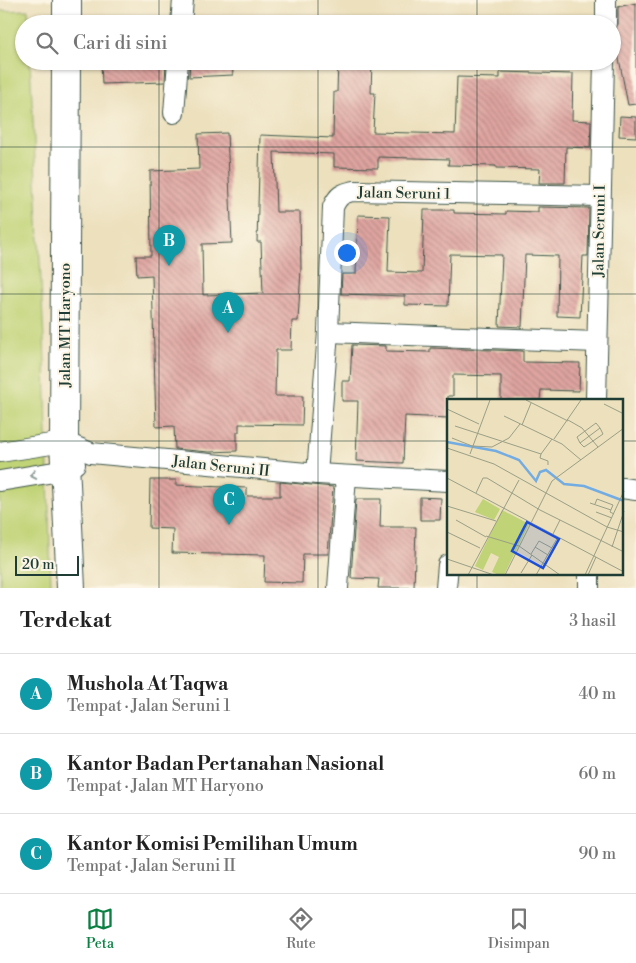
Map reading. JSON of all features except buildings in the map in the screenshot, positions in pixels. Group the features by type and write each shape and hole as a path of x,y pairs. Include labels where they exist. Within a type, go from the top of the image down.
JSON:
{"street":[{"path":"67,0 67,15"},
{"path":"182,15 183,0"},
{"path":"606,0 606,15"},
{"name":"Jalan MT Haryono","path":"66,70 64,442 71,588"},
{"path":"174,113 177,70"},
{"name":"Jalan Seruni I","path":"596,399 604,70"},
{"name":"Jalan Seruni 1","path":"317,474 328,332 333,207 337,198 344,193 354,191 600,196"},
{"path":"328,332 598,342"},
{"path":"0,452 64,442"},
{"name":"Jalan Seruni II","path":"64,442 92,453 317,474 447,481"},
{"path":"0,481 66,470 92,453"},
{"path":"338,588 346,476"}],"green space":[{"path":"28,10 28,15 15,15 15,70 30,70 45,361 51,588 0,588 0,11"}],"place":[{"name":"Kantor Badan Pertanahan Nasional","path":"169,266"},
{"name":"Mushola At Taqwa","path":"228,333"},
{"name":"Kantor Komisi Pemilihan Umum","path":"229,525"}]}
